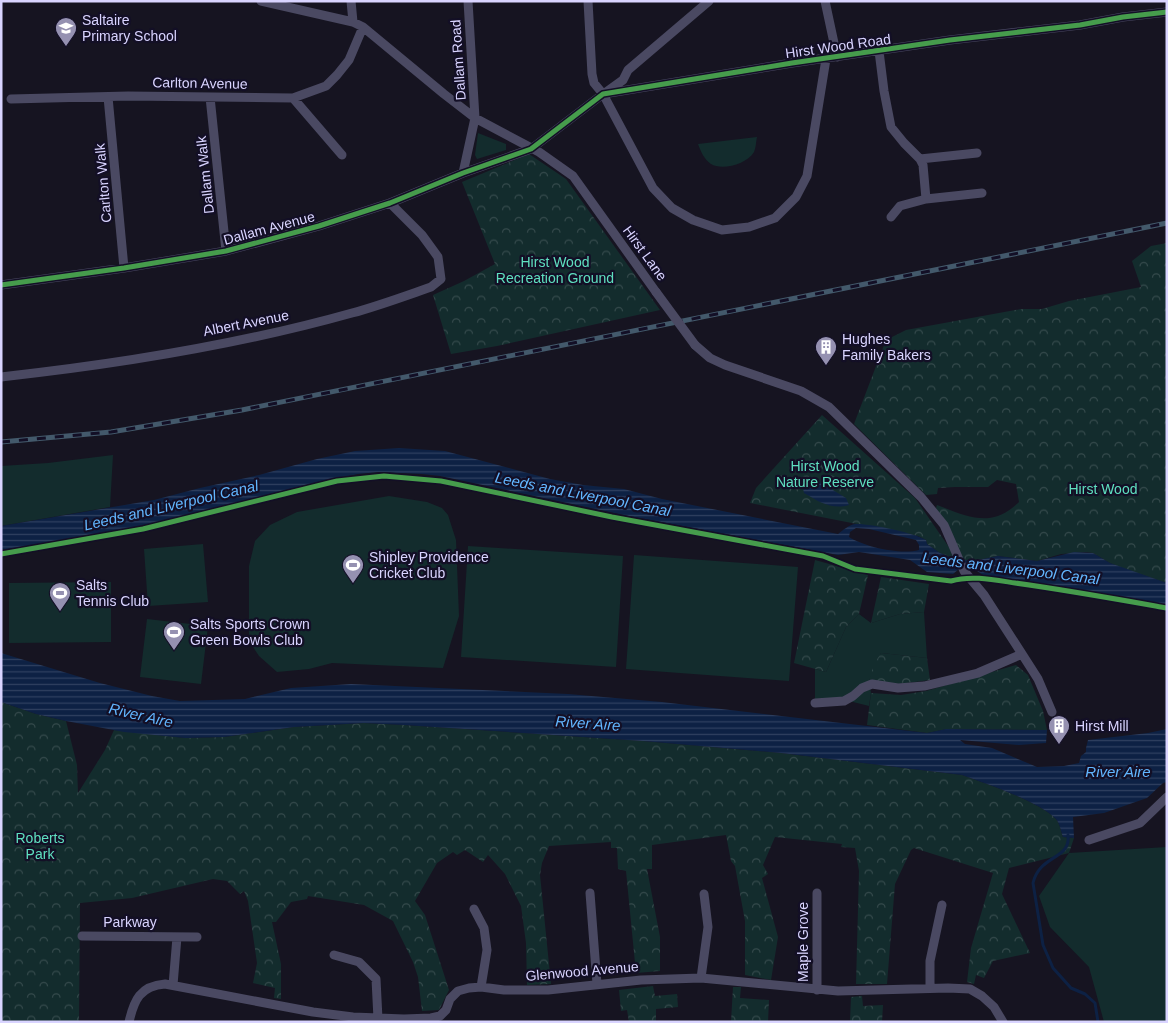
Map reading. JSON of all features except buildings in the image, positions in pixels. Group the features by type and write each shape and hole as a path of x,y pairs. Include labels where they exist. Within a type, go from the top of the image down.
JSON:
{"street":[{"name":"Hirst Lane","path":"261,1 353,22 363,27 475,118 539,152 573,176 695,345 710,358 725,365 801,391 829,407 921,496 944,525 964,571 984,595 1038,679 1052,712"},
{"path":"351,1 353,22"},
{"name":"Dallam Road","path":"468,1 475,118"},
{"path":"588,1 594,83 603,94 653,188 672,208 693,220 722,230 749,227 775,218 796,197 807,176 826,59"},
{"path":"603,94 624,80 628,70 709,1"},
{"path":"825,1 837,57"},
{"name":"Hirst Wood Road","path":"531,149 603,94 879,50 1080,25 1123,17 1167,12"},
{"name":"Carlton Avenue","path":"11,99 108,96 293,98 326,86 337,75 349,60 363,27"},
{"path":"879,50 891,127 920,159 923,165 926,199"},
{"name":"Carlton Walk","path":"108,96 124,268"},
{"name":"Dallam Walk","path":"210,97 226,251"},
{"path":"293,98 342,155"},
{"path":"463,173 475,118"},
{"name":"Dallam Avenue","path":"1,285 124,268 226,251 319,226 390,203 463,173 531,149"},
{"path":"920,159 977,153"},
{"path":"891,217 900,206 926,199 982,193"},
{"name":"Albert Avenue","path":"1,377 72,369 284,331 354,313 431,287 441,279 438,257 422,235 390,203"},
{"path":"815,703 844,701 862,688 872,684 898,688 924,686 978,673 1022,654"},
{"path":"1089,840 1140,823 1167,797"},
{"path":"590,893 597,984"},
{"path":"701,978 708,927 704,894"},
{"name":"Maple Grove","path":"817,894 817,990"},
{"path":"930,988 930,961 942,905"},
{"path":"474,909 484,928 487,950 481,987"},
{"name":"Parkway","path":"82,936 197,937"},
{"path":"172,985 177,936"},
{"path":"334,955 359,962 376,979 378,1019"},
{"name":"Glenwood Avenue","path":"129,1022 136,1000 144,990 158,984 172,985 313,1012 378,1019 446,1018 450,999 458,992 469,988 548,990 646,979 701,978 817,990 970,989 989,1001 1002,1022"}],"green space":[{"path":"478,133 506,144 506,150 477,159 475,155"},
{"path":"757,137 755,150 751,156 740,163 721,167 711,164 706,160 698,144"},
{"name":"Hirst Wood Recreation Ground","path":"529,154 566,179 660,310 497,346 451,354 433,295 495,264 462,182"},
{"name":"Hirst Wood","path":"1167,243 1167,583 1125,569 1093,553 1086,552 1061,554 1037,561 998,556 973,561 964,560 936,508 937,505 980,518 999,516 1019,502 1016,484 997,480 988,487 938,488 937,494 926,495 854,424 886,340 906,330 1021,309 1042,309 1069,301 1141,287 1132,261 1151,246"},
{"name":"Hirst Wood Nature Reserve","path":"822,415 915,498 953,553 955,559 940,553 927,544 926,540 918,536 750,503 756,488"},
{"path":"113,455 110,507 1,526 1,466 48,463"},
{"name":"Shipley Providence Cricket Club","path":"389,496 427,502 442,508 448,515 456,540 459,616 443,668 332,663 309,669 277,672 259,656 249,641 249,566 255,541 270,525 297,512"},
{"name":"Salts Sports Crown Green Bowls Club","path":"203,544 208,602 148,606 144,549"},
{"path":"468,546 623,556 616,667 461,657"},
{"path":"634,555 798,567 789,681 626,669"},
{"path":"815,560 868,575 859,614 846,627 826,672 794,663"},
{"path":"881,577 929,584 924,612 900,614 871,623"},
{"name":"Salts Tennis Club","path":"111,582 111,642 9,643 9,583"},
{"path":"924,612 927,658 881,653 869,681 871,693 869,706 837,698 815,699 815,669 826,672 846,627 859,614 871,623 900,614"},
{"name":"Salts Sports Crown Green Bowls Club","path":"147,619 208,626 201,684 140,677"},
{"path":"881,653 927,658 930,680 899,684 869,681 874,664"},
{"path":"1016,665 1028,675 1043,711 1047,730 947,729 927,733 867,725 871,693 901,695 926,691"},
{"name":"Roberts Park","path":"1,702 36,714 66,721 77,765 78,793 105,750 114,730 185,738 224,737 294,727 364,723 643,741 781,753 962,775 1012,794 1048,812 1056,819 1063,837 1074,838 1069,853 1009,868 1002,894 1030,953 993,961 984,978 976,975 974,984 967,982 971,948 993,873 914,848 911,850 895,884 887,984 856,984 859,871 855,848 841,847 842,844 775,837 763,865 768,874 762,878 778,937 771,980 745,975 745,921 735,866 731,861 726,835 652,845 652,869 647,869 660,937 660,971 636,973 626,871 618,869 617,848 611,848 611,842 549,846 542,863 540,875 551,984 527,985 526,943 521,906 505,874 488,855 483,862 465,850 457,855 453,852 437,863 415,901 425,915 449,990 439,1010 422,1011 418,977 413,962 393,921 364,905 308,896 307,899 291,902 276,922 272,922 281,964 281,999 274,998 275,988 253,983 257,963 248,901 244,891 240,894 227,881 213,879 132,898 80,903 79,1022 1,1022"},
{"path":"1167,847 1167,1022 1104,1022 1089,967 1050,927 1039,896 1069,853"},
{"path":"653,986 655,996 677,994 678,1007 656,1009 656,1022 629,1022 627,1010 621,1011 619,990"},
{"path":"733,987 741,987 740,998 769,1000 768,1022 731,1022"},
{"path":"862,996 863,1006 883,1005 882,1022 850,1022 851,997"}],"water":[{"name":"Leeds and Liverpool Canal","path":"399,448 445,451 550,479 583,485 624,489 662,499 838,534 855,524 881,527 920,537 940,553 955,559 973,561 998,556 1037,561 1074,552 1093,553 1110,563 1167,583 1167,605 1060,586 983,575 977,571 959,569 953,574 927,572 910,560 859,552 838,555 624,515 440,476 422,474 379,472 358,474 310,484 168,520 97,535 1,550 1,526 154,500 355,451","holes":["856,528 869,529 916,540 919,550 893,551 864,544 849,537 850,532"]},
{"path":"813,478 846,498 849,505 831,506 804,493 802,484"},
{"name":"River Aire","path":"1,653 100,683 180,701 245,699 291,688 351,684 568,694 662,702 927,733 946,729 1047,730 1046,743 1019,745 960,740 965,744 992,748 1037,767 1064,766 1079,763 1081,756 1086,752 1088,740 1167,729 1167,782 1163,783 1147,798 1104,813 1073,817 1074,838 1063,837 1056,819 1048,812 1012,794 962,775 781,753 643,741 364,723 294,727 224,737 185,738 124,732 36,714 1,702"}],"waterway":[{"path":"1068,835 1068,843 1065,849 1042,867 1033,883 1043,945 1053,968 1071,988 1085,994 1095,1003 1098,1022"}],"railway":[{"path":"1,442 111,432 242,410 1167,223"}],"cycle path":[{"path":"1,285 124,268 226,251 319,226 390,203 463,173 531,149 603,94 792,63 950,40 1080,25 1123,17 1167,12"},
{"path":"1,554 143,529 337,481 384,476 441,481 612,517 823,556 855,569 951,581 967,578 991,579 1167,608"}],"place":[{"name":"Saltaire Primary School","path":"66,47"},
{"name":"Hughes Family Bakers","path":"826,366"},
{"name":"Shipley Providence Cricket Club","path":"353,584"},
{"name":"Salts Tennis Club","path":"60,612"},
{"name":"Salts Sports Crown Green Bowls Club","path":"174,651"},
{"name":"Hirst Mill","path":"1059,745"}]}
